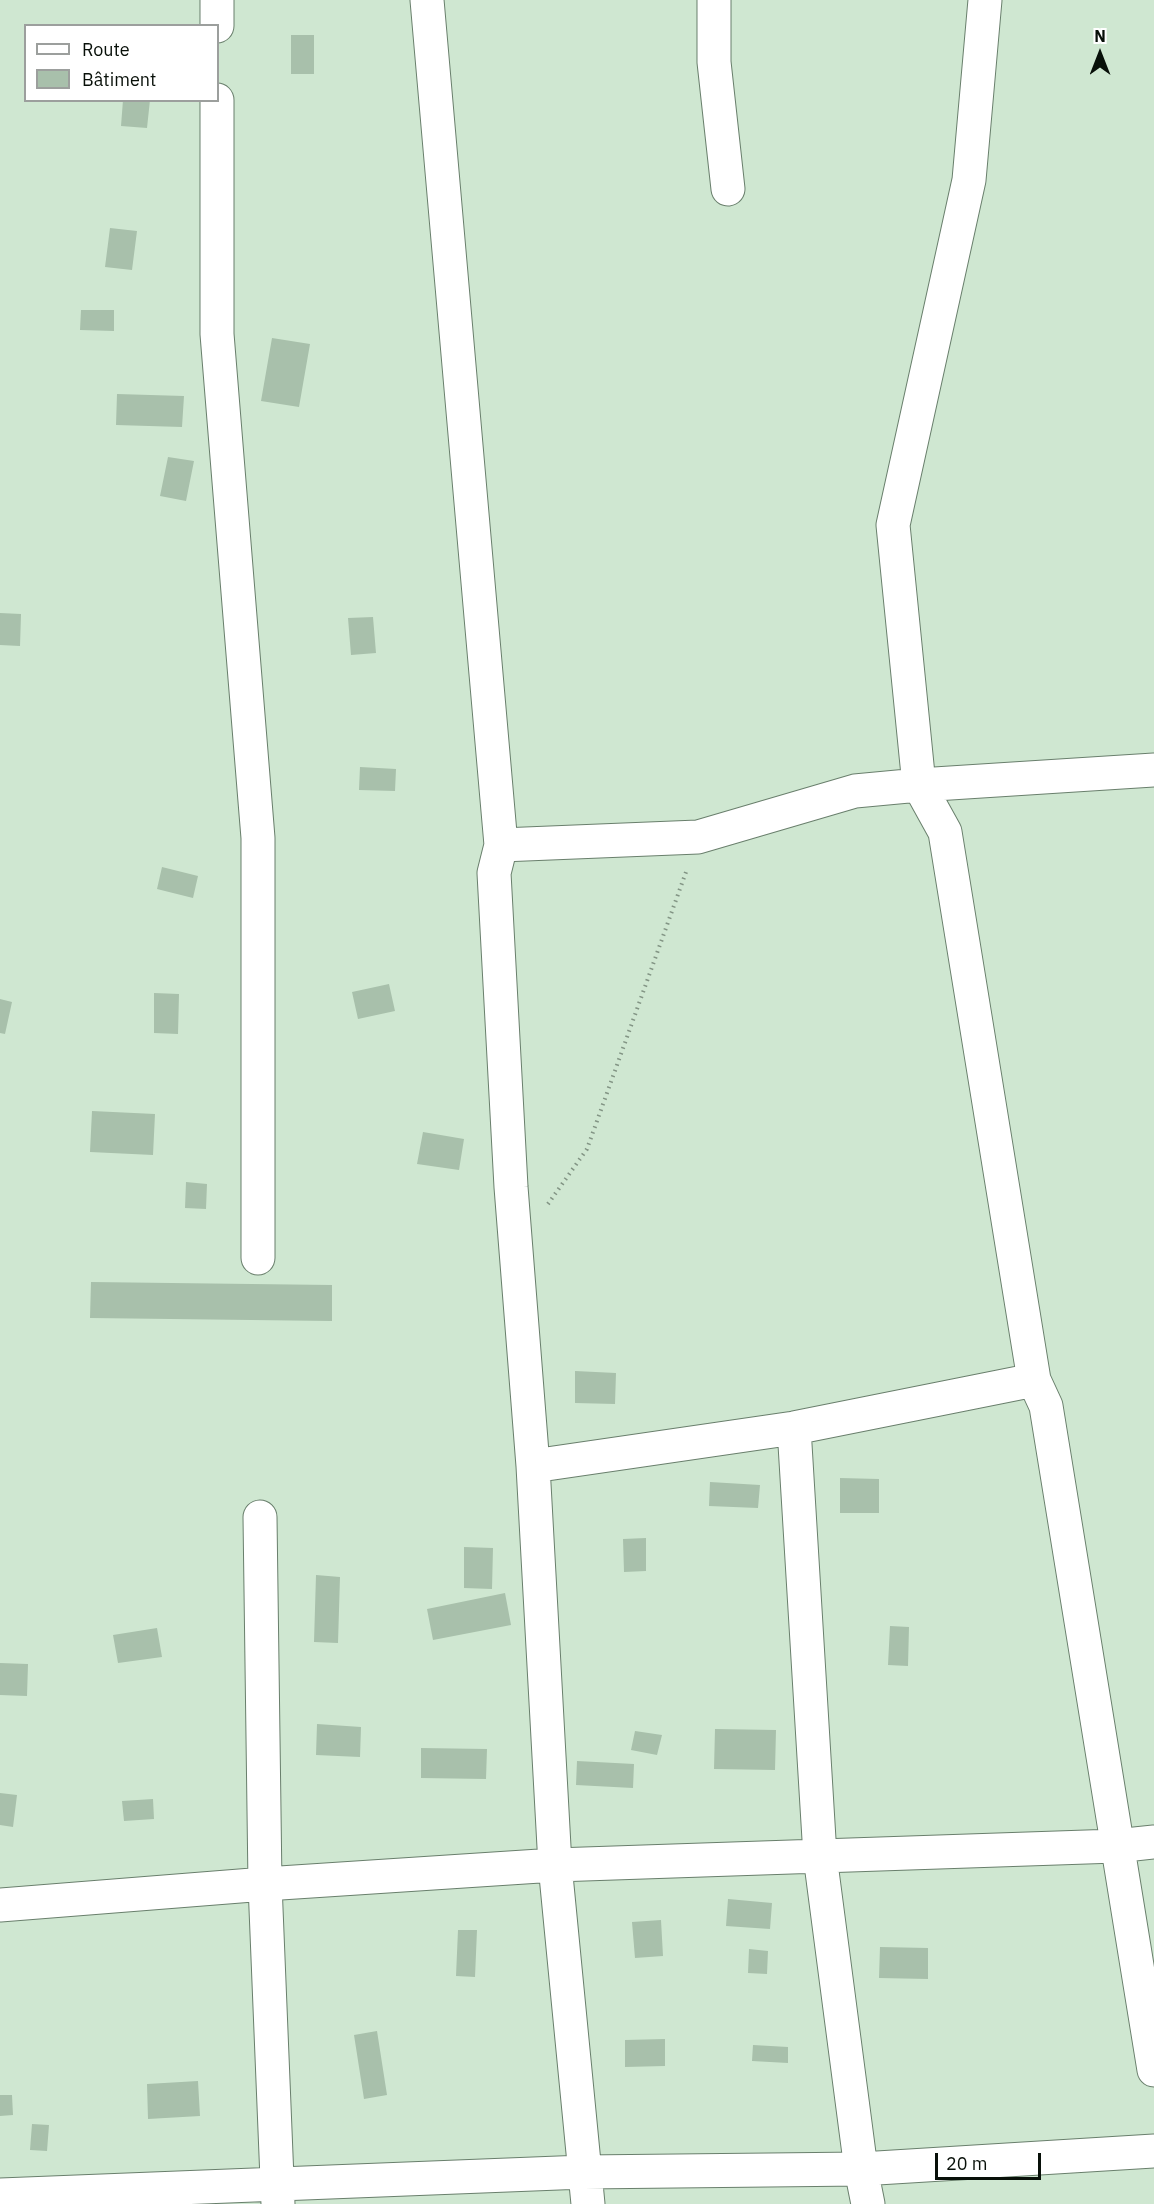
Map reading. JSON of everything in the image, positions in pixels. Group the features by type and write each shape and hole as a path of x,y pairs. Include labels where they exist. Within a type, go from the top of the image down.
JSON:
{"street":[{"path":"217,0 217,24"},
{"path":"427,0 501,845 495,873 515,1251 532,1466 555,1865 588,2204"},
{"path":"714,0 714,62 728,189"},
{"path":"985,0 969,180 893,525 919,785 945,832 1034,1380 1046,1406 1154,2070"},
{"path":"217,102 217,334 258,838 258,1258"},
{"path":"501,845 698,837 855,791 1154,770"},
{"path":"532,1466 794,1428 1034,1380"},
{"path":"794,1428 820,1856 861,2169 868,2204"},
{"path":"260,1517 265,1884 278,2195"},
{"path":"0,1905 265,1884 555,1865 1116,1846 1154,1842"},
{"path":"0,2195 278,2195 584,2172 861,2169 1154,2151"}],"path":[{"path":"515,1251 587,1149 698,837"}],"building":[{"path":"291,35 314,35 314,74 291,74"},
{"path":"123,102 150,102 147,128 121,126"},
{"path":"110,228 137,231 132,270 105,267"},
{"path":"81,310 114,310 114,331 80,330"},
{"path":"272,338 310,344 299,407 261,401"},
{"path":"117,394 184,396 182,427 116,425"},
{"path":"168,457 194,461 186,501 160,496"},
{"path":"0,613 21,614 20,646 0,645"},
{"path":"373,617 376,653 351,655 348,618"},
{"path":"360,767 396,769 395,791 359,790"},
{"path":"162,867 198,876 193,898 157,889"},
{"path":"389,984 395,1011 358,1019 352,992"},
{"path":"154,993 179,994 178,1034 154,1033"},
{"path":"0,999 12,1002 5,1034 0,1033"},
{"path":"92,1111 155,1114 153,1155 90,1152"},
{"path":"423,1132 464,1139 459,1170 417,1164"},
{"path":"186,1182 207,1184 206,1209 185,1208"},
{"path":"91,1282 332,1285 332,1321 90,1318"},
{"path":"575,1371 616,1373 615,1404 575,1403"},
{"path":"840,1478 879,1479 879,1513 840,1513"},
{"path":"710,1482 760,1485 758,1508 709,1506"},
{"path":"646,1538 646,1571 624,1572 623,1539"},
{"path":"464,1547 493,1548 492,1589 464,1588"},
{"path":"316,1575 340,1577 338,1643 314,1642"},
{"path":"505,1593 511,1625 433,1640 427,1609"},
{"path":"890,1626 909,1627 908,1666 888,1665"},
{"path":"157,1628 162,1657 118,1663 113,1635"},
{"path":"0,1663 28,1664 27,1696 0,1695"},
{"path":"317,1724 361,1727 360,1757 316,1755"},
{"path":"715,1729 776,1730 775,1770 714,1769"},
{"path":"635,1731 662,1735 657,1755 631,1750"},
{"path":"421,1748 487,1749 486,1779 421,1778"},
{"path":"577,1761 634,1764 633,1788 576,1785"},
{"path":"0,1793 17,1795 13,1827 0,1825"},
{"path":"153,1799 154,1819 124,1821 122,1801"},
{"path":"728,1899 772,1903 770,1929 726,1926"},
{"path":"661,1920 663,1956 635,1958 632,1922"},
{"path":"458,1930 477,1930 475,1977 456,1976"},
{"path":"880,1947 928,1948 928,1979 879,1978"},
{"path":"749,1949 768,1951 767,1974 748,1973"},
{"path":"377,2031 387,2095 364,2099 354,2035"},
{"path":"665,2039 665,2066 625,2067 625,2040"},
{"path":"753,2045 788,2047 788,2063 752,2061"},
{"path":"198,2081 200,2116 148,2119 147,2084"},
{"path":"0,2095 12,2095 13,2115 0,2116"},
{"path":"32,2124 49,2125 47,2151 30,2150"}]}
